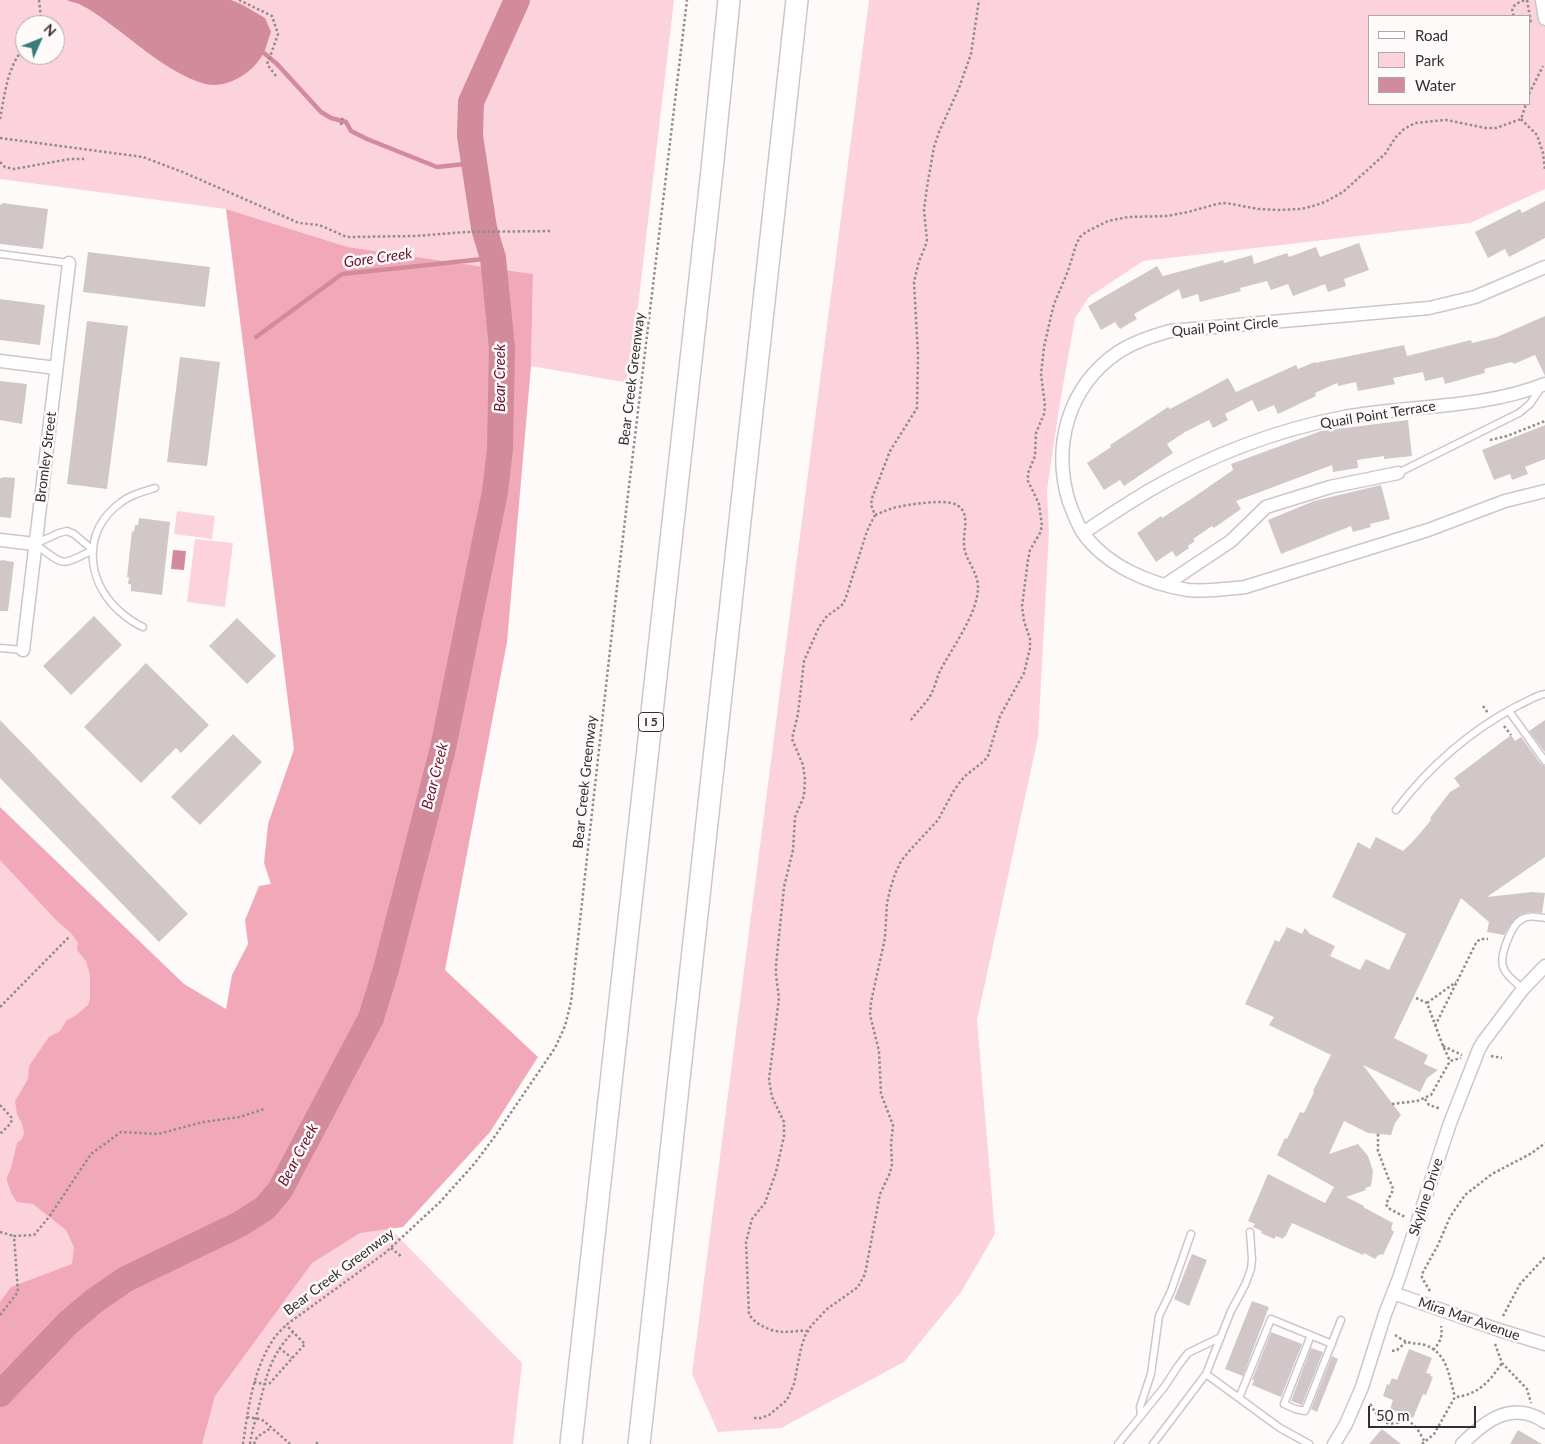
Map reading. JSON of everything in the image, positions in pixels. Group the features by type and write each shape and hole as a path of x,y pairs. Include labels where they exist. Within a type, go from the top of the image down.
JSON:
{"highway":[{"name":"I 5","path":"571,1444 710,190 729,0"},
{"path":"639,1444 797,0"}],"street":[{"path":"1542,0 1545,19"},
{"name":"Bromley Street","path":"23,650 68,263"},
{"name":"Quail Point Circle","path":"1545,267 1475,297 1429,308 1170,331 1134,344 1118,353 1093,375 1080,392 1069,418 1062,445 1066,492 1083,533 1098,549 1126,569 1165,585 1189,590 1218,590 1245,587 1428,530 1505,501 1545,491"},
{"path":"0,361 56,368"},
{"name":"Quail Point Terrace","path":"1083,533 1151,490 1197,466 1272,436 1343,418 1402,409 1496,399 1544,385"},
{"path":"1165,585 1231,541 1266,507 1330,486 1398,473"},
{"path":"0,540 35,544"},
{"name":"Skyline Drive","path":"1334,1444 1346,1424 1362,1387 1450,1123 1479,1049 1524,989 1545,966"},
{"name":"Mira Mar Avenue","path":"1394,1293 1545,1344"},
{"path":"1462,1444 1485,1423 1502,1414 1530,1415 1545,1422"}],"lane":[{"path":"0,254 68,263"},
{"path":"1398,473 1520,413 1530,404 1544,385"},
{"path":"144,627 130,620 110,602 98,584 93,561 93,545 99,529 108,514 131,495 155,488"},
{"path":"67,531 74,534 93,550 73,561 63,563 35,544 67,531"},
{"path":"0,648 23,650"},
{"path":"1396,810 1411,790 1440,761 1509,711 1539,695 1545,694"},
{"path":"1509,711 1545,761"},
{"path":"1524,989 1504,970 1501,960 1511,931 1520,920 1531,916 1545,918"},
{"path":"1153,1444 1206,1374 1231,1311 1251,1269 1250,1232"},
{"path":"1141,1416 1140,1407 1151,1374 1159,1316 1171,1291 1191,1234"},
{"path":"1239,1398 1271,1319 1332,1344"},
{"path":"1311,1335 1284,1404 1305,1410 1341,1320"},
{"path":"1118,1444 1165,1386 1188,1353 1221,1337"},
{"path":"1206,1374 1280,1428 1309,1444"}],"path":[{"path":"39,0 41,15"},
{"path":"239,0 272,16 278,34 272,54 266,64 276,76"},
{"name":"Bear Creek Greenway","path":"243,1444 254,1382 262,1360 273,1339 286,1325 391,1248 440,1202 475,1163 493,1139 555,1048 565,1026 571,1002 617,587 687,0"},
{"path":"875,515 871,505 872,498 890,450 912,419 917,408 918,355 914,282 916,269 927,240 924,210 927,187 939,132 959,88 971,54 980,0"},
{"path":"1514,15 1513,6 1517,2 1525,0"},
{"path":"0,119 11,66 15,59"},
{"path":"1530,92 1543,66"},
{"path":"754,1418 769,1415 786,1400 791,1392 800,1348 808,1331 827,1309 853,1292 862,1282 865,1274 880,1194 891,1169 893,1125 882,1094 879,1051 870,1015 871,1002 885,938 887,903 895,874 901,862 938,820 960,782 988,756 1000,716 1024,673 1031,644 1024,621 1022,606 1030,550 1042,526 1039,504 1028,481 1028,473 1035,456 1036,433 1044,414 1045,406 1041,374 1044,347 1054,304 1080,238 1090,229 1108,221 1128,217 1167,216 1217,204 1226,203 1258,209 1278,210 1301,209 1313,206 1325,202 1342,192 1384,154 1404,128 1415,123 1446,120 1486,128 1496,128 1521,120 1526,105"},
{"path":"341,125 342,116"},
{"path":"1521,120 1537,135 1543,152 1545,170"},
{"path":"0,138 143,157 186,173 299,223 319,225 347,237 551,231"},
{"path":"0,162 5,167 14,169 70,159 84,159"},
{"path":"1469,438 1473,442 1491,440 1507,436 1545,421"},
{"path":"808,1331 776,1331 764,1327 752,1319 749,1314 746,1242 752,1219 765,1202 776,1172 784,1136 784,1122 772,1097 770,1080 779,998 776,965 784,887 792,850 795,817 804,796 805,779 803,765 792,739 798,714 804,661 818,628 827,616 843,604 867,531 875,515 902,507 940,502 951,503 957,505 962,510 965,517 964,550 976,573 978,585 972,611 953,651 939,673 931,695 910,721"},
{"path":"0,1007 69,936"},
{"path":"1436,1026 1476,943 1480,939 1488,940"},
{"path":"1427,1003 1458,981"},
{"path":"1416,998 1427,1003 1442,1046 1450,1061"},
{"path":"1392,1104 1425,1099 1431,1095 1450,1061 1465,1056 1442,1046"},
{"path":"1487,1055 1502,1058"},
{"path":"1425,1099 1429,1105 1441,1109"},
{"path":"0,1105 12,1118 11,1123 0,1134"},
{"path":"0,1232 14,1236 34,1235 49,1217 91,1154 121,1132 158,1134 203,1122 240,1117 264,1109"},
{"path":"1378,1134 1378,1151 1393,1190 1386,1204 1388,1208 1406,1217"},
{"path":"1438,1294 1429,1291 1422,1278 1422,1274 1438,1245 1450,1217 1465,1195 1492,1174 1532,1153 1545,1143"},
{"path":"0,1315 18,1292 14,1236"},
{"path":"391,1248 402,1257"},
{"path":"1503,1316 1520,1284 1545,1257"},
{"path":"254,1382 264,1384 272,1381 305,1344 286,1325"},
{"path":"1433,1350 1441,1338 1441,1326"},
{"path":"252,1444 253,1426 270,1364 279,1348 293,1332"},
{"path":"1370,1404 1386,1424 1410,1422 1415,1426 1424,1443 1437,1429 1455,1396 1447,1366 1442,1358 1433,1350 1421,1344 1406,1342 1395,1335"},
{"path":"1392,1351 1397,1350 1406,1342"},
{"path":"1495,1344 1502,1363 1527,1389 1531,1408"},
{"path":"279,1348 292,1358"},
{"path":"1455,1396 1466,1396 1474,1393 1496,1373 1502,1363"},
{"path":"248,1417 264,1422 290,1444"},
{"path":"252,1444 257,1437 271,1428"},
{"path":"316,1444 319,1441"}],"green space":[{"path":"0,0 674,0 629,383 531,366 533,274 348,247 226,209 0,179"},
{"path":"869,0 1545,0 1545,189 1470,223 1143,261 1089,297 1075,318 1047,490 1049,533 1038,737 977,1020 995,1234 961,1292 904,1362 781,1428 718,1432 692,1374"},
{"path":"177,511 215,516 212,539 174,534"},
{"path":"195,539 233,543 225,607 187,602"},
{"path":"0,831 522,1363 513,1444 0,1444"}],"shaded area":[{"path":"226,209 348,247 533,274 531,366 507,642 445,970 538,1057 490,1132 403,1227 360,1233 312,1263 215,1396 202,1444 0,1444 0,1302 11,1287 72,1264 74,1247 66,1230 33,1204 17,1202 11,1193 7,1177 17,1143 22,1139 24,1133 17,1114 15,1101 28,1079 29,1066 49,1037 60,1031 67,1020 88,1005 90,999 90,975 86,961 77,950 78,943 71,933 56,920 0,860 0,807 184,984 226,1009 232,975 248,944 245,920 259,886 271,884 264,863 268,824 294,749"}],"water":[{"path":"67,0 231,0 265,18 271,32 266,49 252,68 237,79 220,85 211,85 177,72 96,14 79,4"},
{"path":"173,550 186,551 184,570 171,569"}],"building":[{"path":"1545,201 1545,238 1509,257 1505,249 1488,258 1475,232 1520,209 1522,213"},
{"path":"2,203 48,209 43,249 0,244 0,204 2,205"},
{"path":"1359,243 1369,270 1344,279 1346,286 1328,292 1325,284 1293,296 1288,284 1271,290 1267,281 1240,288 1241,291 1200,302 1198,294 1182,299 1179,289 1134,314 1137,319 1120,329 1115,322 1101,330 1088,306 1157,266 1163,276 1223,260 1224,263 1252,255 1254,264 1287,253 1289,257 1316,247 1320,257"},
{"path":"88,252 210,267 205,307 83,292"},
{"path":"0,299 45,305 40,345 0,340"},
{"path":"1545,316 1545,376 1535,355 1514,364 1512,362 1484,369 1485,373 1445,384 1443,377 1425,381 1423,372 1393,378 1395,384 1358,391 1356,382 1338,386 1337,383 1315,393 1316,396 1278,414 1274,405 1258,412 1252,400 1225,414 1228,420 1213,428 1209,420 1167,444 1173,453 1124,486 1120,480 1104,490 1087,463 1111,447 1110,445 1168,407 1170,409 1228,378 1236,392 1296,365 1298,369 1315,362 1404,345 1407,356 1471,340 1472,343 1497,337"},
{"path":"87,321 128,326 107,489 67,484"},
{"path":"180,357 220,362 207,466 167,462"},
{"path":"0,381 27,384 22,424 0,420"},
{"path":"1408,420 1412,456 1384,459 1384,456 1357,460 1358,468 1333,472 1332,465 1236,501 1241,509 1214,528 1212,526 1193,539 1195,541 1188,546 1189,548 1176,557 1172,551 1156,562 1137,533 1233,470 1231,464 1321,431"},
{"path":"1545,425 1545,459 1525,467 1528,474 1512,480 1510,474 1494,480 1482,450"},
{"path":"0,478 15,478 11,518 0,517"},
{"path":"1381,485 1390,519 1370,524 1371,527 1353,532 1351,526 1281,554 1268,520 1314,501"},
{"path":"139,518 170,522 162,595 131,591 131,584 128,584 129,577 127,577 132,531 134,532 135,525 138,525"},
{"path":"0,561 14,562 8,611 0,611"},
{"path":"94,616 122,645 71,695 43,666"},
{"path":"237,618 276,656 247,684 209,646"},
{"path":"146,663 209,725 181,753 176,748 141,783 84,727"},
{"path":"0,720 188,914 159,942 0,778"},
{"path":"1545,720 1545,752 1529,731"},
{"path":"233,734 262,762 200,825 171,797"},
{"path":"1511,735 1515,741 1521,737 1541,764 1545,766 1545,857 1487,897 1532,892 1545,893 1542,913 1530,912 1520,915 1510,925 1504,935 1487,932 1489,922 1461,898 1394,1038 1428,1055 1424,1064 1438,1070 1427,1078 1420,1092 1363,1065 1401,1115 1395,1123 1391,1135 1368,1133 1344,1121 1329,1154 1358,1144 1368,1156 1373,1171 1371,1186 1365,1188 1366,1190 1346,1197 1393,1223 1391,1228 1394,1232 1383,1255 1378,1255 1375,1259 1364,1253 1363,1255 1292,1223 1283,1239 1276,1236 1274,1239 1261,1233 1262,1231 1253,1227 1255,1224 1248,1221 1268,1174 1325,1203 1334,1187 1277,1155 1300,1112 1304,1113 1331,1055 1269,1025 1274,1017 1245,1004 1275,940 1279,942 1287,927 1302,934 1305,928 1310,934 1335,946 1330,956 1360,970 1366,959 1389,970 1406,934 1332,897 1358,842 1370,849 1376,837 1403,851 1431,820 1430,818 1450,792 1460,786 1454,778"},
{"path":"1192,1254 1207,1260 1189,1306 1174,1299"},
{"path":"1252,1301 1269,1307 1243,1376 1225,1369"},
{"path":"1271,1332 1302,1344 1281,1397 1252,1385 1254,1380 1252,1380"},
{"path":"1311,1348 1323,1352 1302,1405 1291,1401"},
{"path":"1409,1349 1432,1358 1426,1373 1431,1374 1430,1376 1433,1377 1426,1395 1423,1394 1413,1418 1390,1409 1393,1400 1383,1396 1387,1384 1389,1385 1392,1378 1397,1380"},
{"path":"1332,1356 1338,1359 1317,1412 1311,1409"},
{"path":"1382,1429 1401,1444 1369,1444"},
{"path":"1518,1430 1542,1444 1510,1444"}],"waterway":[{"name":"Bear Creek","path":"0,1394 68,1323 94,1301 126,1279 240,1224 265,1208 280,1190 371,1018 386,969 443,748 495,492 500,449 502,348 493,258 484,228 470,136 471,102 517,0"},
{"path":"264,53 277,64 321,112 331,118 346,122 351,131 437,167 474,163"},
{"name":"Gore Creek","path":"256,337 342,274 493,258"}]}
